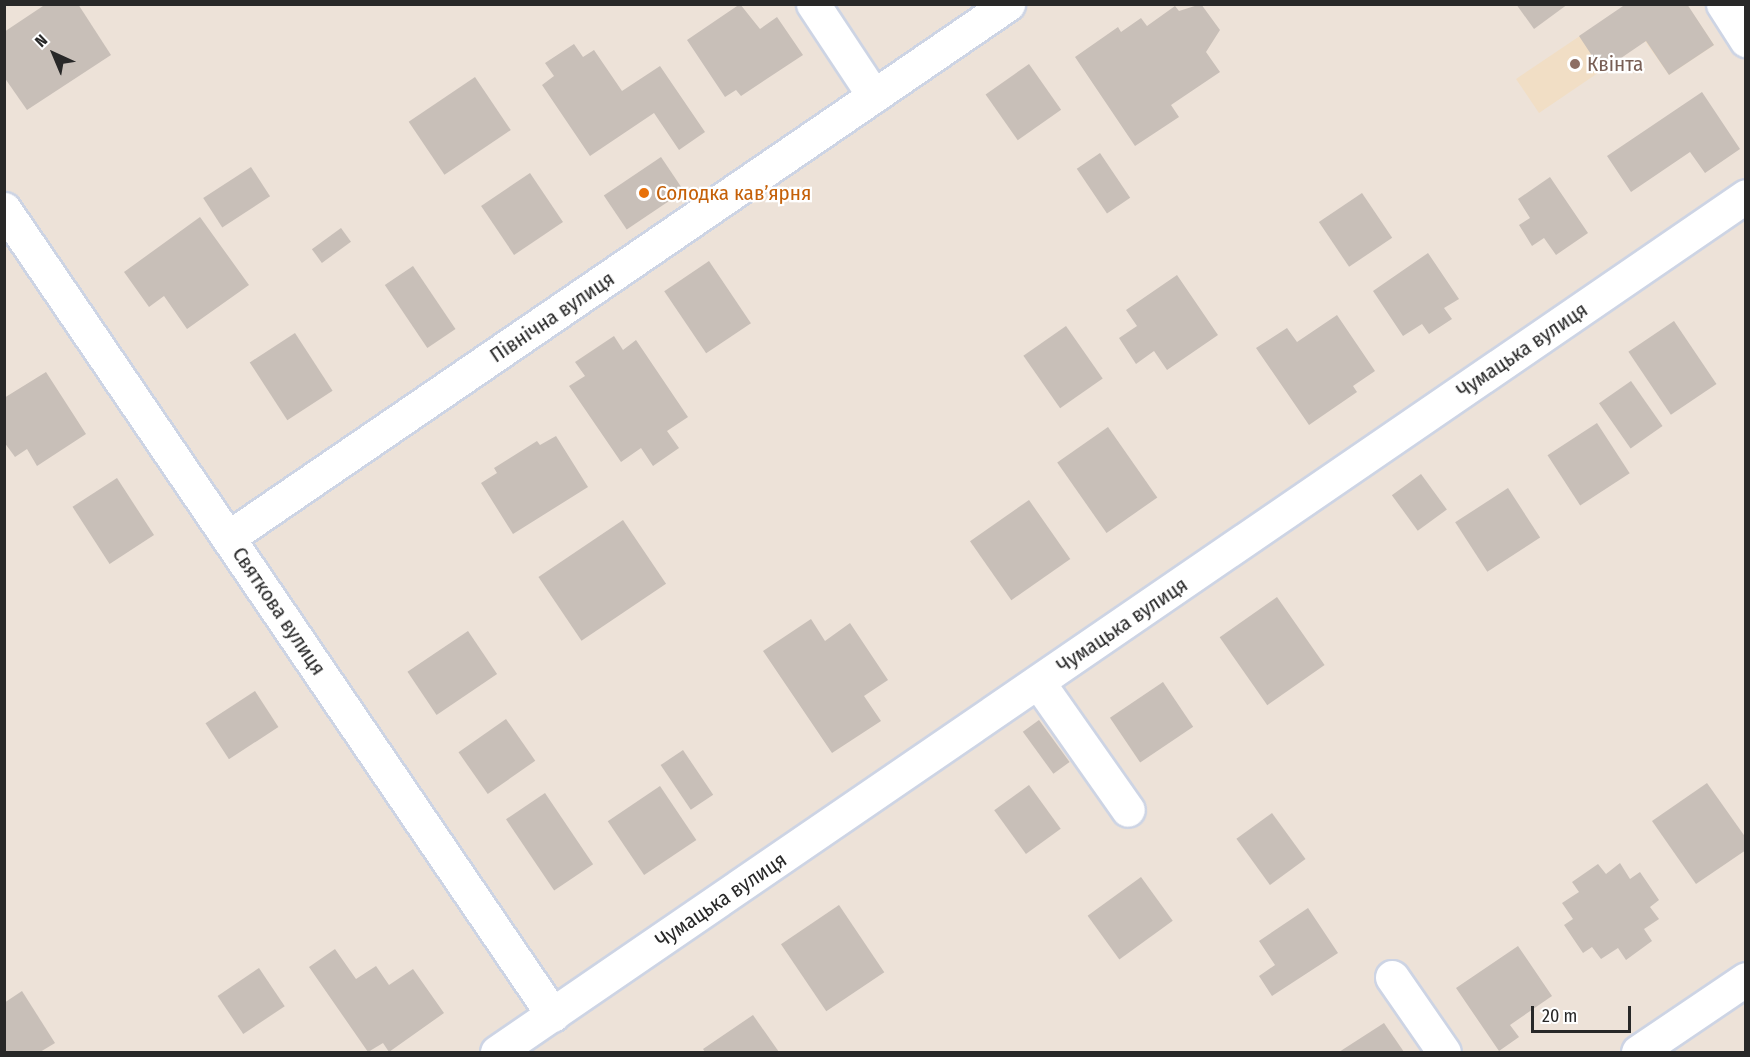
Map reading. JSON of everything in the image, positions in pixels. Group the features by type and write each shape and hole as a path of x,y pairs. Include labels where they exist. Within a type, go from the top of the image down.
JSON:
{"street":[{"path":"813,4 874,96"},
{"name":"Північна вулиця","path":"229,537 1008,4"},
{"path":"1723,4 1746,40"},
{"name":"Чумацька вулиця","path":"498,1053 1746,196"},
{"name":"Святкова вулиця","path":"4,209 553,1015"},
{"path":"1038,682 1128,810"},
{"path":"1392,977 1444,1053"},
{"path":"1638,1053 1746,979"}],"shaded area":[{"name":"Квінта","path":"1626,5 1687,5 1714,45 1669,75 1645,41 1539,113 1516,79"}],"building":[{"path":"46,4 78,4 111,55 27,110 4,77 4,32"},
{"path":"740,4 760,29 777,17 803,55 741,96 736,90 725,97 687,40"},
{"path":"1201,4 1220,30 1206,52 1220,72 1171,105 1179,117 1135,146 1075,57 1118,27 1121,32 1141,18 1147,26 1175,6 1179,11"},
{"path":"1516,4 1568,4 1534,29"},
{"name":"Квінта","path":"1626,4 1687,4 1714,45 1669,75 1646,41 1602,71 1579,36"},
{"path":"574,44 583,57 594,50 622,91 660,66 705,132 679,150 654,113 590,156 542,85 554,76 545,63"},
{"path":"1029,64 1061,110 1018,140 986,94"},
{"path":"475,77 511,130 444,175 409,122"},
{"path":"1702,92 1740,149 1705,173 1690,152 1631,192 1607,156"},
{"path":"1100,153 1130,198 1107,213 1077,169"},
{"name":"Солодка кав’ярня","path":"661,157 684,191 627,230 604,196"},
{"path":"251,167 270,196 222,227 203,198"},
{"path":"530,173 563,222 514,255 481,206"},
{"path":"1550,177 1588,233 1556,255 1544,238 1532,246 1519,225 1530,218 1518,199"},
{"path":"1362,193 1392,238 1349,267 1319,222"},
{"path":"200,217 249,285 187,329 164,296 149,307 124,272"},
{"path":"341,228 351,242 322,263 312,249"},
{"path":"1428,253 1459,299 1444,308 1452,319 1429,334 1422,324 1403,336 1373,291"},
{"path":"709,261 751,323 706,353 664,291"},
{"path":"413,266 455,329 427,348 385,285"},
{"path":"1177,275 1218,335 1167,370 1154,351 1136,364 1119,338 1137,326 1126,310"},
{"path":"1337,315 1375,371 1353,386 1357,392 1309,425 1256,348 1287,328 1297,342"},
{"path":"1674,321 1716,384 1671,415 1628,352"},
{"path":"1066,326 1103,378 1060,408 1023,356"},
{"path":"295,333 333,391 287,420 250,362"},
{"path":"614,336 623,350 636,340 688,417 667,431 679,448 653,466 641,448 621,462 569,386 585,376 575,362"},
{"path":"46,372 86,434 37,466 27,449 15,457 4,442 4,398"},
{"path":"1631,381 1663,426 1631,448 1599,403"},
{"path":"1597,423 1630,473 1580,505 1548,455"},
{"path":"1108,427 1157,497 1107,533 1057,463"},
{"path":"556,436 588,487 513,534 481,483 497,473 494,468 537,441 540,445"},
{"path":"1421,474 1447,510 1418,531 1392,495"},
{"path":"117,478 154,535 110,564 73,507"},
{"path":"1508,488 1540,537 1487,572 1455,522"},
{"path":"1029,500 1070,559 1011,600 970,541"},
{"path":"623,520 666,584 581,641 538,577"},
{"path":"1277,597 1325,665 1267,705 1220,637"},
{"path":"811,619 825,641 850,623 888,680 864,696 881,721 832,753 763,651"},
{"path":"468,631 497,674 437,715 407,672"},
{"path":"1163,682 1193,727 1140,763 1110,718"},
{"path":"255,691 278,727 229,759 206,723"},
{"path":"506,719 535,761 488,794 458,752"},
{"path":"1039,720 1070,762 1053,774 1023,732"},
{"path":"683,750 713,795 691,810 661,765"},
{"path":"1707,783 1746,838 1746,850 1696,884 1652,821"},
{"path":"1029,785 1061,829 1026,854 994,810"},
{"path":"660,786 696,840 644,875 608,821"},
{"path":"545,793 593,864 554,891 506,819"},
{"path":"1272,813 1306,859 1270,885 1236,839"},
{"path":"1620,863 1630,879 1640,872 1659,900 1650,907 1659,919 1644,929 1652,941 1626,960 1618,948 1601,959 1592,947 1583,953 1564,925 1573,919 1562,903 1579,892 1572,882 1598,864 1606,874"},
{"path":"1141,877 1173,921 1119,959 1088,916"},
{"path":"839,905 884,972 826,1011 781,944"},
{"path":"1308,908 1338,953 1272,996 1259,976 1275,965 1259,941"},
{"path":"1518,946 1552,996 1510,1025 1519,1037 1499,1051 1456,988"},
{"path":"335,949 356,979 376,966 389,985 413,969 444,1013 389,1052 383,1043 368,1052 309,967"},
{"path":"259,968 285,1006 243,1034 218,996"},
{"path":"22,991 55,1043 40,1052 4,1052 4,1003"},
{"path":"753,1015 779,1052 705,1052 703,1049"},
{"path":"1384,1023 1404,1052 1339,1052"}],"place":[{"name":"Квінта","path":"1575,64"},
{"name":"Солодка кав’ярня","path":"644,193"}]}
